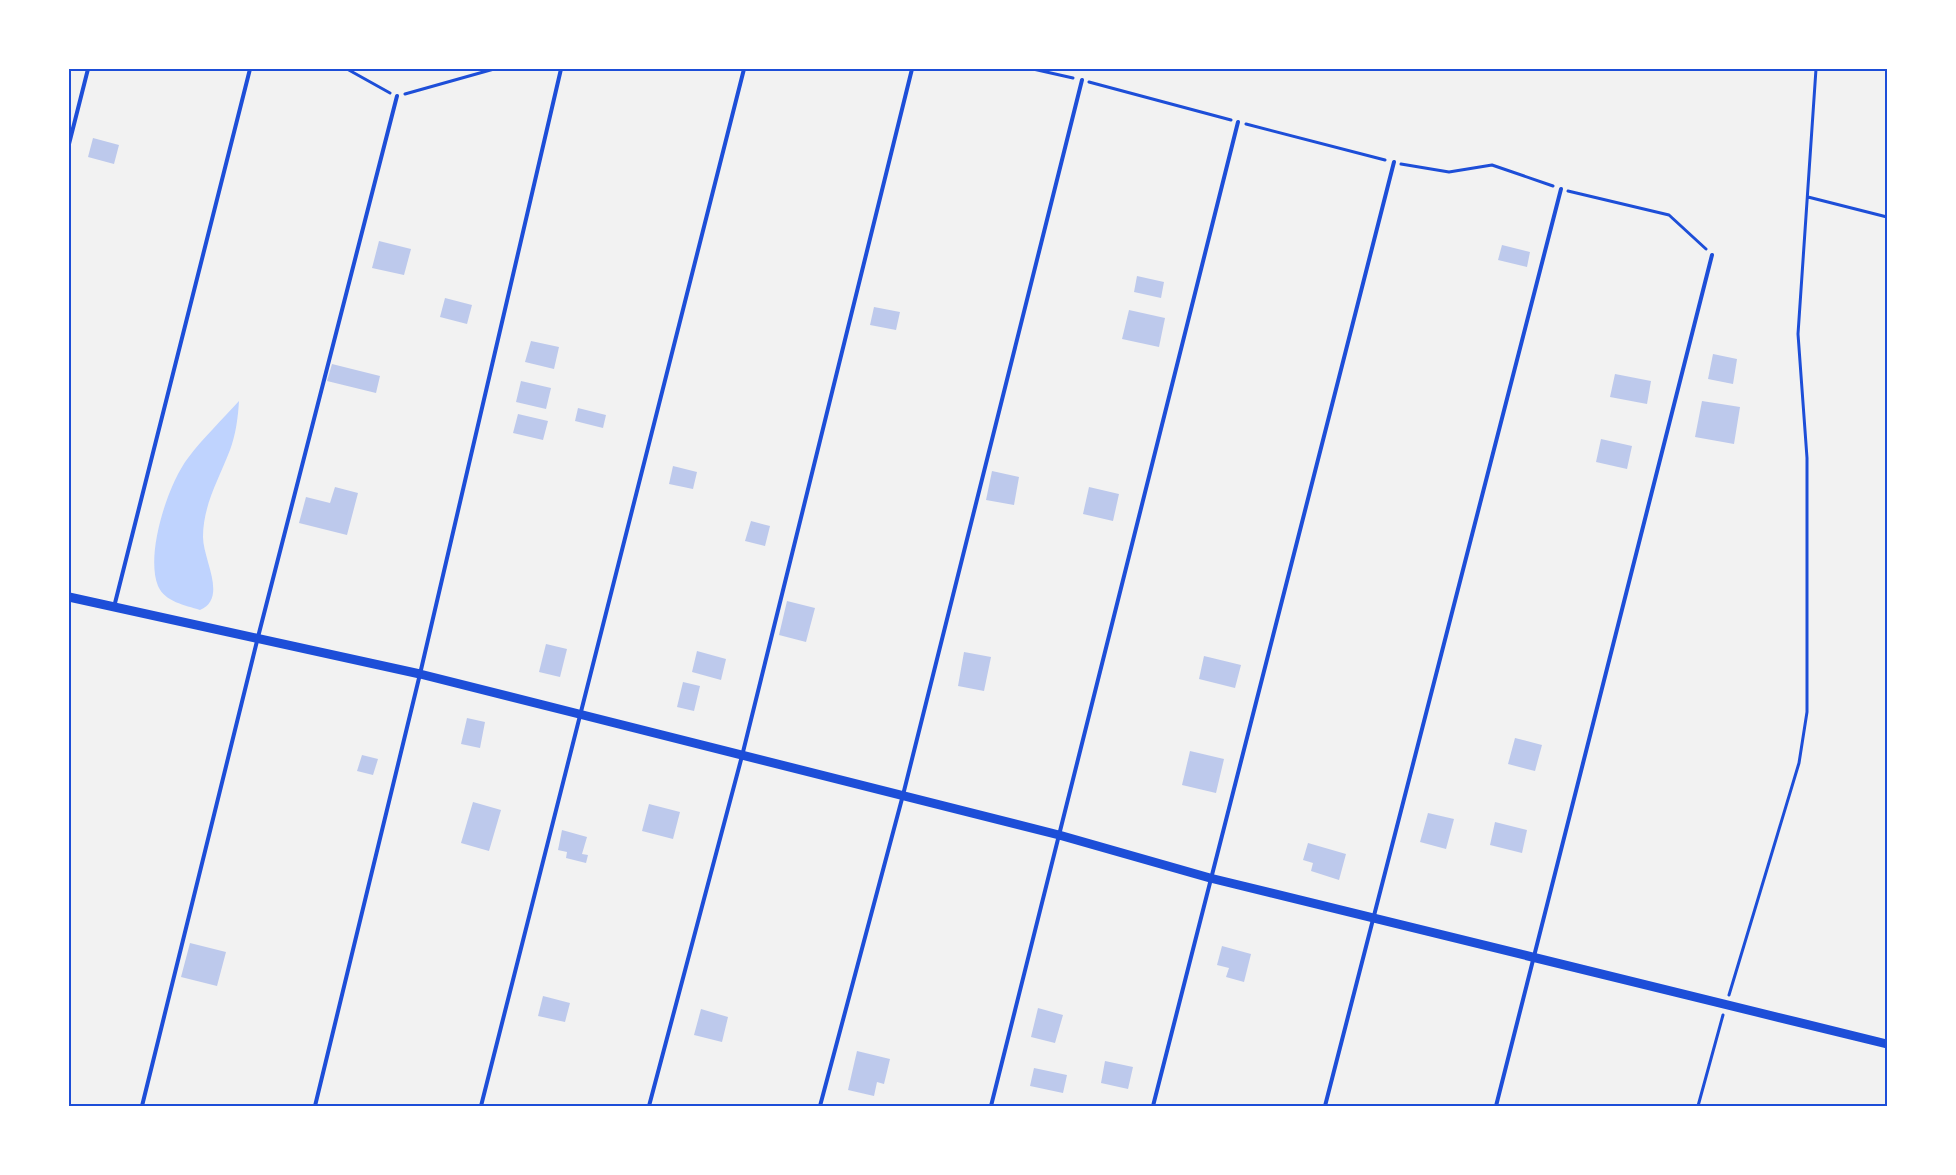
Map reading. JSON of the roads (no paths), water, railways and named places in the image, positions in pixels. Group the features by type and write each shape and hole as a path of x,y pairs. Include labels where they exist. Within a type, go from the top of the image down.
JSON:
{"street":[{"path":"69,597 420,674 1059,834 1210,878 1887,1044"}],"lane":[{"path":"69,144 88,69"},
{"path":"114,608 250,69"},
{"path":"315,1106 420,674 561,69"},
{"path":"481,1106 744,69"},
{"path":"649,1106 742,756 912,69"},
{"path":"820,1106 902,795 1082,80"},
{"path":"142,1106 258,637 397,96"},
{"path":"991,1106 1238,122"},
{"path":"1153,1106 1394,162"},
{"path":"1325,1106 1561,189"},
{"path":"1496,1106 1712,255"}],"water":[{"path":"239,401 232,444 212,492 206,514 203,537 213,588 212,597 208,604 200,610 170,599 165,596 158,586 154,556 157,538 166,501 180,470 200,443"}]}
